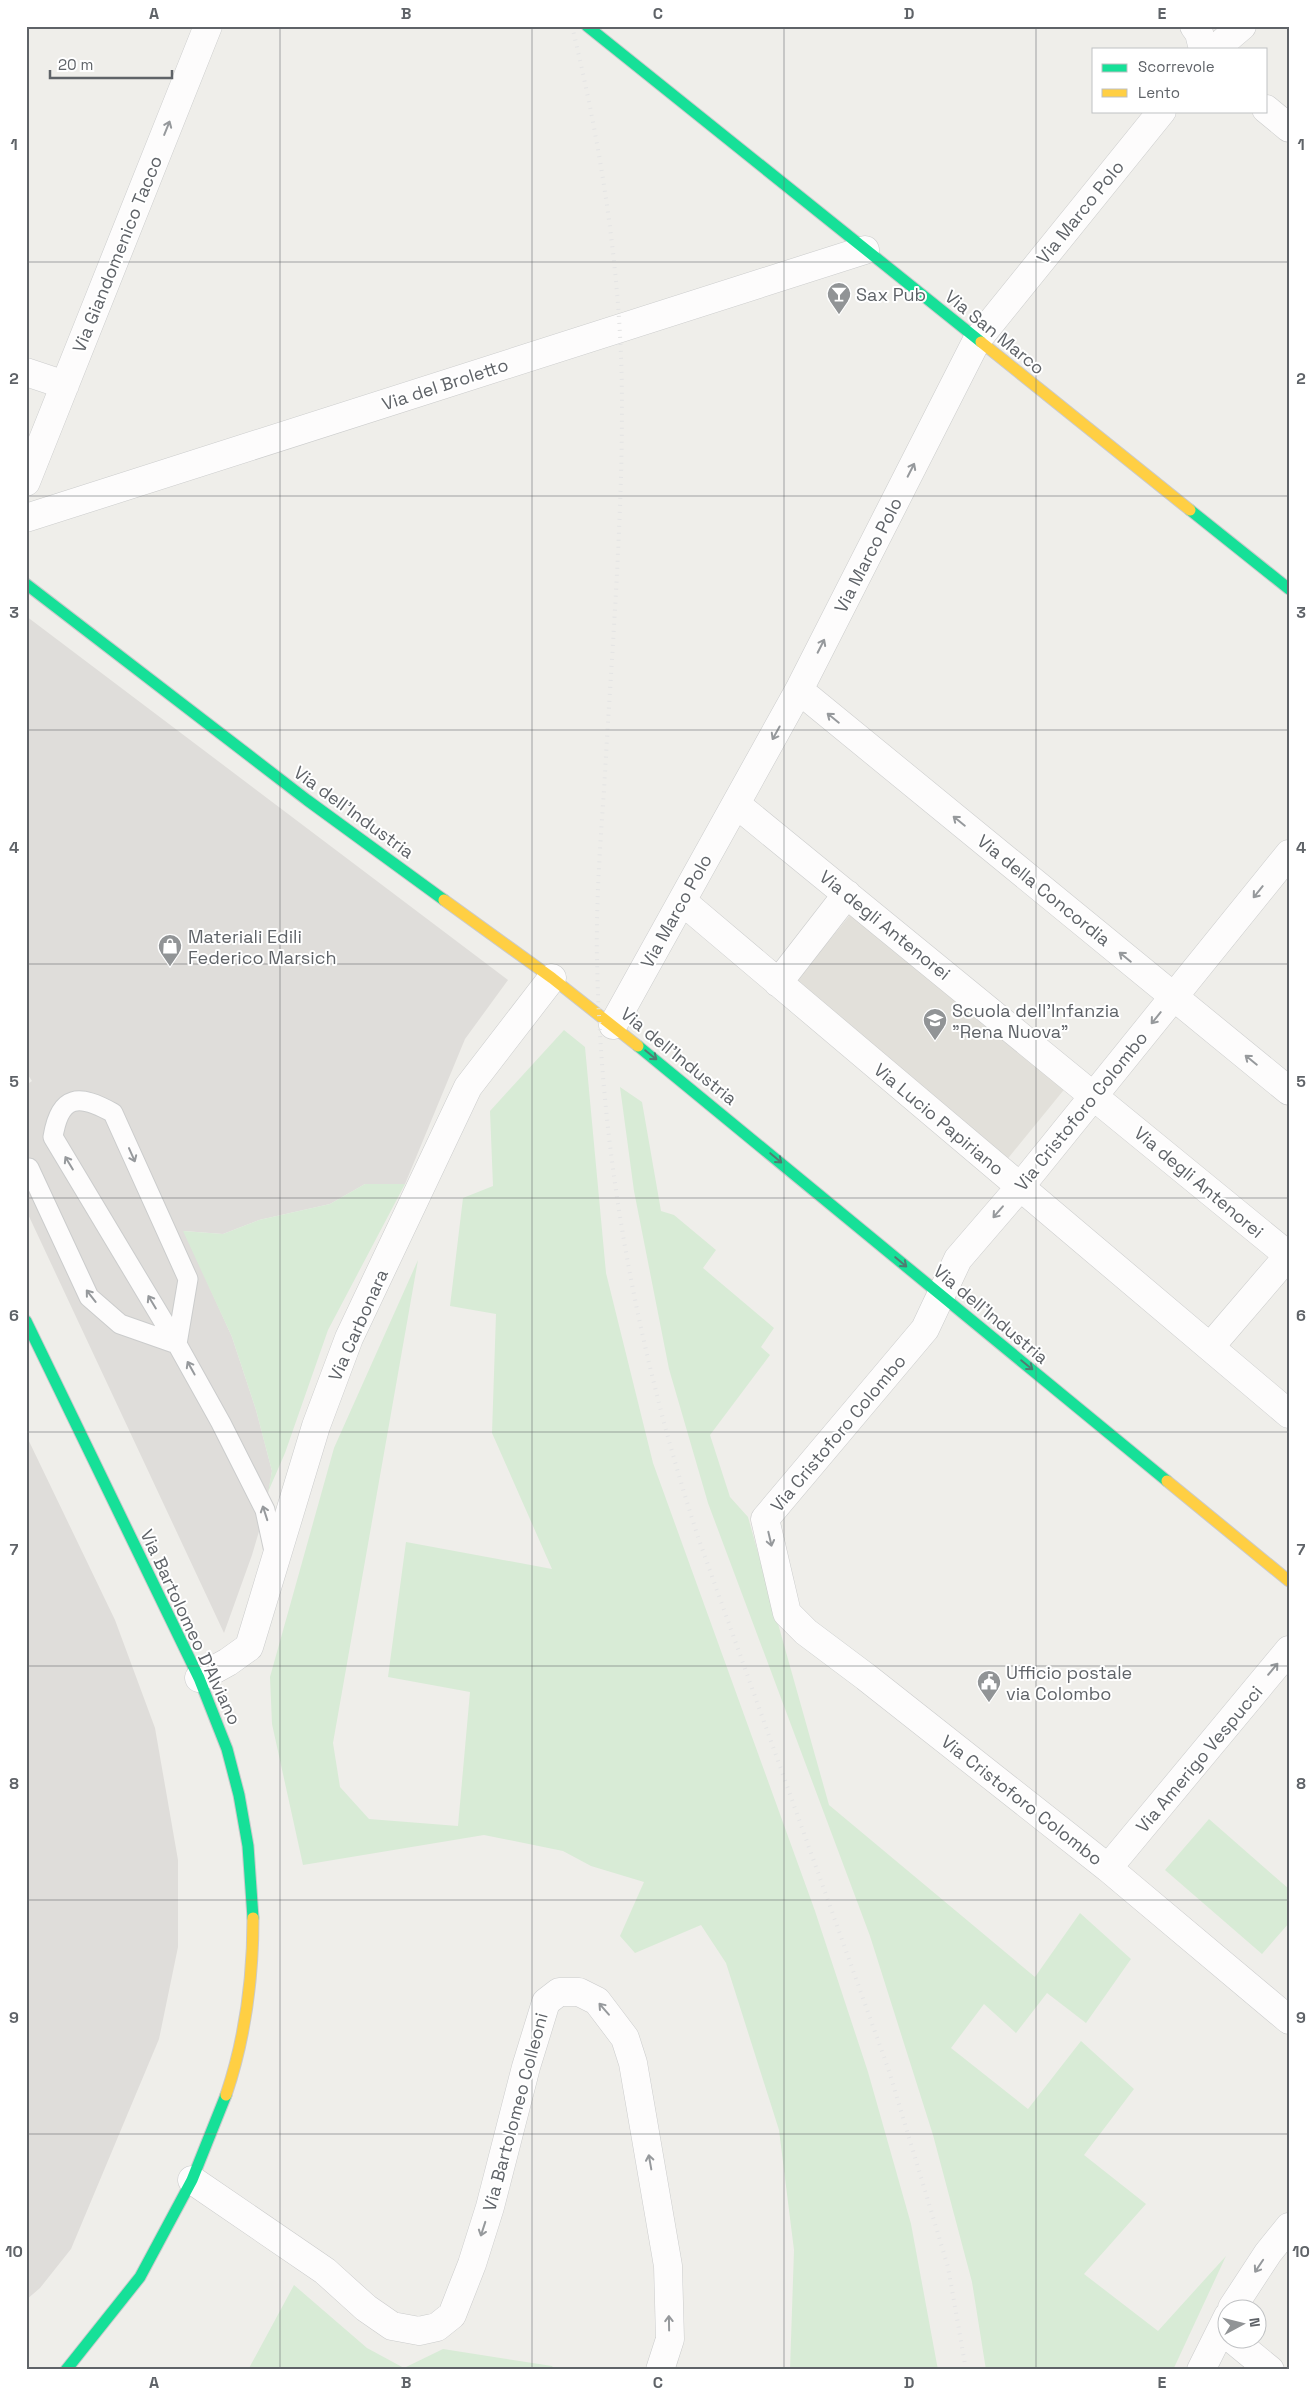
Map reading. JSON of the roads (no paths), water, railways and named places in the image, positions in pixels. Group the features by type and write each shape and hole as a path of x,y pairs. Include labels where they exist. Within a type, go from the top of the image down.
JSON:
{"street":[{"name":"Via Giandomenico Tacco","path":"26,482 208,26"},
{"name":"Via San Marco","path":"588,26 1289,589"},
{"path":"1194,26 1199,33 1203,48"},
{"path":"1216,48 1242,26"},
{"path":"1268,111 1289,128"},
{"name":"Via Marco Polo","path":"613,1025 799,690 978,340 1161,112"},
{"name":"Via del Broletto","path":"26,518 865,250"},
{"path":"26,372 65,385"},
{"name":"Via dell'Industria","path":"26,584 306,800 552,978 613,1025 1289,1581"},
{"name":"Via della Concordia","path":"799,690 1289,1091"},
{"name":"Via degli Antenorei","path":"736,804 1288,1256"},
{"name":"Via Cristoforo Colombo","path":"1289,854 1020,1187 958,1259 925,1329 765,1519 787,1613 806,1632 1108,1868 1289,2020"},
{"path":"778,983 847,894"},
{"name":"Via Lucio Papiriano","path":"682,901 1289,1414"},
{"name":"Via Carbonara","path":"198,1678 228,1662 249,1647 316,1426 349,1338 468,1088 552,978"},
{"path":"1210,1347 1288,1256"},
{"name":"Via Bartolomeo D'Alviano","path":"26,1320 198,1678 227,1750 239,1795 248,1846 253,1920 248,1999 237,2063 220,2115 192,2180 140,2277 66,2370"},
{"name":"Via Amerigo Vespucci","path":"1108,1868 1289,1650"},
{"name":"Via Bartolomeo Colleoni","path":"192,2180 325,2271 366,2308 392,2326 419,2330 437,2327 452,2315 472,2264 490,2207 526,2067 546,2002 560,1992 579,1992 597,2001 614,2022 624,2038 633,2063 668,2266 670,2339 660,2370"},
{"path":"1243,2298 1268,2253 1289,2227"},
{"path":"1201,2370 1218,2342"},
{"path":"1249,2348 1270,2370"}],"lane":[{"path":"177,1344 188,1279 113,1113 92,1101 78,1100 65,1106 56,1118 53,1136 177,1344 221,1422 265,1510 276,1560"},
{"path":"26,1169 29,1168 89,1297 120,1324 177,1344"}],"railway":[{"path":"572,26 583,73 608,214 614,262 621,358 622,454 616,598 599,875 597,959 600,1034 606,1108 626,1254 657,1397 677,1469 699,1540 889,2071 948,2267 966,2370"}],"place":[{"name":"Sax Pub","path":"839,315"},
{"name":"Materiali Edili Federico Marsich","path":"170,967"},
{"name":"Scuola dell'Infanzia \"Rena Nuova\"","path":"935,1041"},
{"name":"Ufficio postale via Colombo","path":"989,1703"}]}
